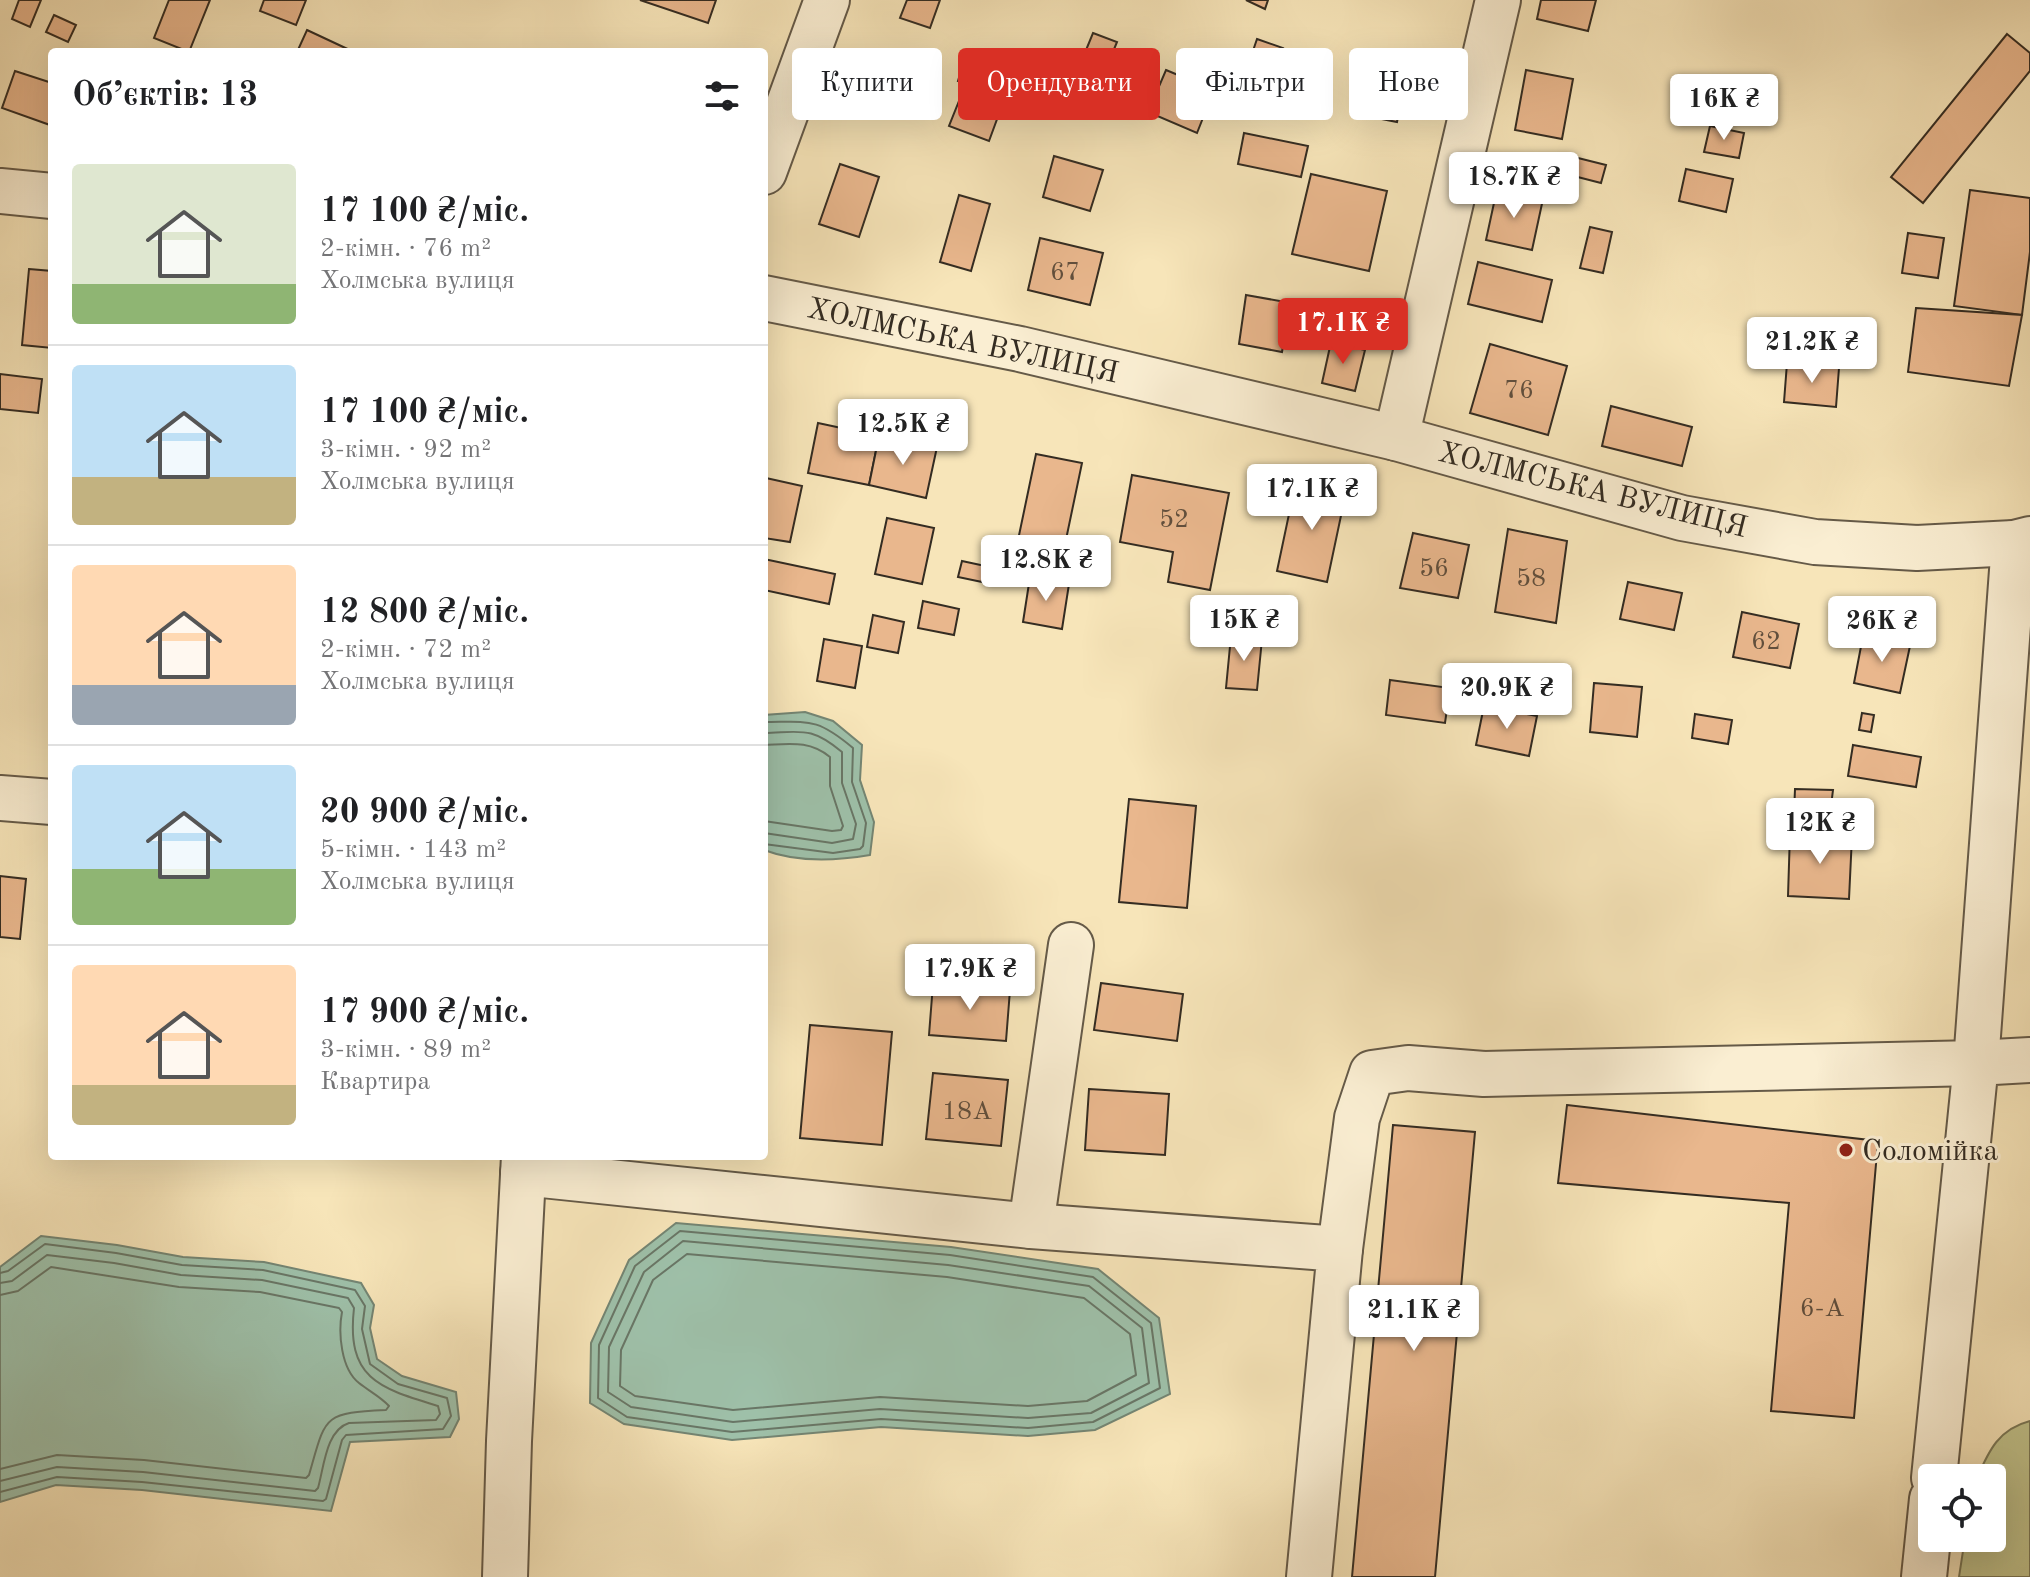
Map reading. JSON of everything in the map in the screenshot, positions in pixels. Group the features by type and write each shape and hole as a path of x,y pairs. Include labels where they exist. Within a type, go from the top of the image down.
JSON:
{"street":[{"path":"768,161 827,0"},
{"name":"ХОЛМСЬКА ВУЛИЦЯ","path":"1396,438 1498,0"},
{"path":"0,191 48,196"},
{"name":"ХОЛМСЬКА ВУЛИЦЯ","path":"768,299 1020,349 1396,438 1682,518 1815,542 1917,548 2022,541"},
{"path":"1935,1464 1976,1063 2022,541"},
{"path":"0,798 48,802"},
{"path":"1031,1226 1071,945"},
{"path":"1309,1577 1340,1249 1357,1118 1372,1073 1408,1068 1484,1074 2030,1060"},
{"path":"505,1577 523,1165 1031,1226 1340,1249"},
{"path":"1924,1577 1927,1552"}],"shaded area":[{"path":"2030,1421 2030,1577 1959,1577 1963,1552 2006,1552 2006,1464 1983,1464 1996,1442"}],"water":[{"path":"805,712 833,721 862,745 860,780 874,822 870,855 817,860 768,851 768,715"},
{"path":"676,1223 951,1247 1098,1269 1159,1318 1170,1394 1095,1430 1028,1436 881,1427 732,1440 624,1424 590,1403 591,1343 629,1260"},
{"path":"41,1236 183,1257 264,1262 361,1283 374,1305 370,1328 377,1359 402,1376 456,1392 459,1419 450,1437 350,1442 331,1511 142,1490 56,1485 0,1502 0,1267"}],"building":[{"path":"19,0 41,0 30,27 12,19"},
{"path":"169,0 210,0 191,48 179,48 154,38"},
{"path":"264,0 306,0 296,25 260,11"},
{"path":"640,0 716,0 708,23"},
{"path":"907,0 940,0 930,28 900,18"},
{"path":"1246,0 1268,0 1265,9"},
{"path":"1541,0 1596,0 1588,31 1537,19"},
{"path":"54,15 76,25 68,42 46,32"},
{"path":"307,30 345,48 299,48"},
{"path":"1093,33 1117,42 1115,48 1087,48"},
{"path":"2007,34 2030,53 2030,71 1923,203 1891,177"},
{"path":"1257,39 1283,48 1254,48"},
{"path":"1166,70 1176,74 1176,120 1202,120 1197,133 1160,117 1160,84"},
{"path":"1526,70 1573,79 1562,139 1515,130"},
{"path":"15,71 48,82 48,124 2,108"},
{"path":"958,104 958,120 997,120 989,141 949,126"},
{"path":"1710,126 1744,133 1739,158 1704,152"},
{"path":"1244,133 1308,146 1301,177 1238,164"},
{"path":"1566,155 1606,165 1601,183 1562,173"},
{"path":"1054,156 1103,170 1090,211 1043,197"},
{"path":"840,164 879,177 859,237 819,224"},
{"path":"1686,169 1733,179 1726,212 1679,201"},
{"path":"1311,174 1387,191 1369,271 1292,254"},
{"path":"1497,189 1543,199 1532,250 1486,240"},
{"path":"1970,190 2030,198 2030,252 2022,315 1954,306"},
{"path":"959,195 990,204 971,271 940,262"},
{"path":"1590,227 1612,232 1603,273 1580,268"},
{"path":"1908,233 1944,238 1938,278 1902,273"},
{"path":"1040,238 1103,253 1090,305 1028,290"},
{"path":"1478,262 1552,280 1542,322 1468,304"},
{"path":"29,269 48,271 48,348 22,345"},
{"path":"1246,295 1291,303 1282,352 1239,344"},
{"path":"1916,308 2022,315 2009,386 1908,372"},
{"path":"1834,328 1856,331 1851,365 1829,363"},
{"path":"1331,342 1365,350 1355,391 1322,383"},
{"path":"1490,344 1567,366 1548,435 1470,413"},
{"path":"1787,363 1839,368 1836,407 1784,402"},
{"path":"0,374 42,379 38,413 0,409"},
{"path":"1611,406 1692,427 1682,466 1602,446"},
{"path":"818,423 879,436 869,485 808,473"},
{"path":"879,436 937,447 926,498 869,485"},
{"path":"1036,454 1082,463 1059,573 1013,564"},
{"path":"1132,475 1229,493 1210,590 1168,582 1173,552 1120,542"},
{"path":"768,478 802,486 790,542 768,539"},
{"path":"1296,481 1346,492 1327,582 1277,571"},
{"path":"887,518 934,528 922,584 875,574"},
{"path":"1508,529 1567,541 1556,623 1495,612"},
{"path":"1413,533 1469,545 1458,598 1400,588"},
{"path":"768,560 835,574 829,604 768,591"},
{"path":"962,561 990,567 987,583 958,577"},
{"path":"1030,577 1069,584 1062,629 1023,622"},
{"path":"1628,582 1682,593 1674,630 1620,619"},
{"path":"923,601 959,609 954,635 918,628"},
{"path":"1742,612 1799,624 1790,668 1733,657"},
{"path":"873,615 904,622 898,653 867,647"},
{"path":"1231,636 1262,639 1257,690 1226,688"},
{"path":"1863,636 1910,646 1900,693 1854,683"},
{"path":"824,639 862,646 855,688 817,681"},
{"path":"1390,680 1450,688 1445,723 1386,715"},
{"path":"1594,683 1642,687 1637,737 1590,732"},
{"path":"1484,706 1537,716 1529,756 1476,745"},
{"path":"1862,713 1874,715 1871,732 1859,730"},
{"path":"1695,714 1732,720 1728,744 1692,738"},
{"path":"1853,745 1921,757 1916,787 1848,776"},
{"path":"1795,789 1833,790 1830,814 1794,814"},
{"path":"1129,799 1196,806 1187,908 1119,902"},
{"path":"1790,833 1852,836 1849,899 1788,896"},
{"path":"0,876 26,879 20,939 0,937"},
{"path":"1101,983 1183,994 1177,1041 1094,1030"},
{"path":"933,984 1010,990 1006,1041 929,1035"},
{"path":"810,1025 892,1032 882,1145 800,1138"},
{"path":"933,1073 1008,1080 1001,1146 926,1139"},
{"path":"1089,1089 1169,1094 1165,1155 1085,1150"},
{"path":"1567,1105 1878,1141 1854,1418 1771,1411 1789,1203 1558,1183"},
{"path":"1393,1125 1475,1132 1435,1577 1352,1577"}],"place":[{"name":"Соломійка","path":"1846,1150"}]}
